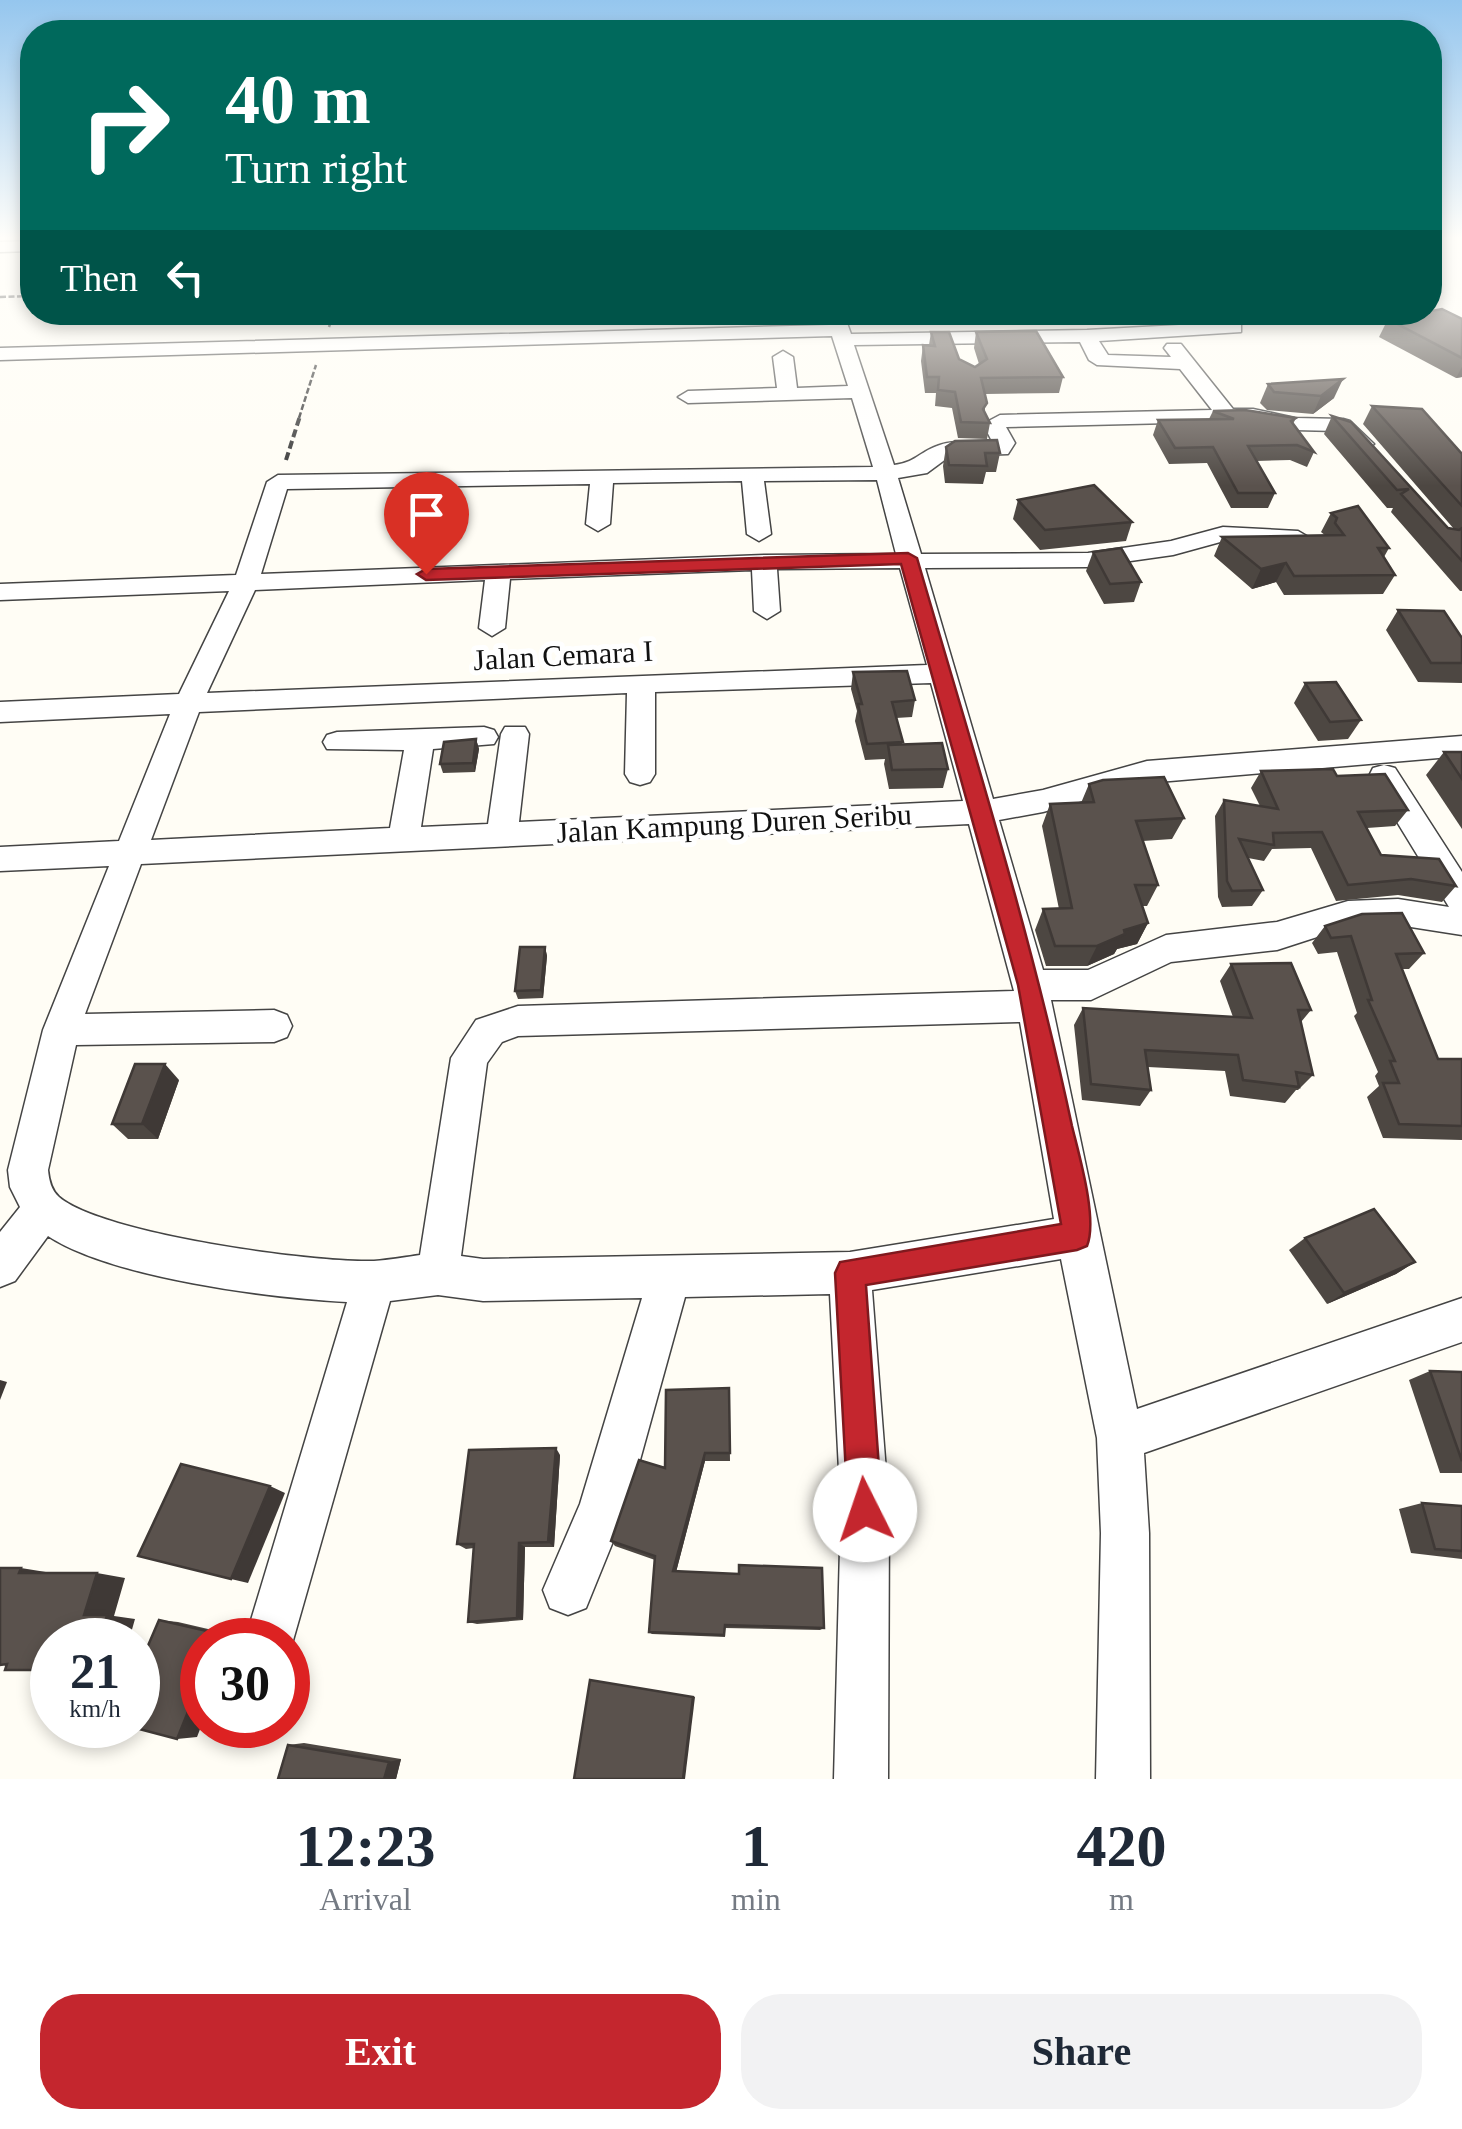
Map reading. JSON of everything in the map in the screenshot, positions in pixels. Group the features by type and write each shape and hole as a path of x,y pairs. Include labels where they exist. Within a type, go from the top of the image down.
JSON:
{"street":[{"path":"838,327 885,470 1033,996 1069,1176 1077,1236 1120,1438 1126,1586 1123,1779"},
{"path":"0,354 686,342 838,327 955,336 1088,336 1234,328"},
{"path":"955,336 965,361"},
{"path":"1088,336 1096,356 1104,361 1178,354 1227,415"},
{"path":"783,357 788,395"},
{"path":"688,398 862,392"},
{"path":"1077,1236 850,1273 483,1280 438,1274 374,1282 173,1258 101,1240 43,1210 30,1187 28,1170 61,1030 188,706 246,581 278,482 922,468 944,450 1000,449 1004,442 994,424 1000,421 1227,415 1342,426 1383,467"},
{"path":"752,474 759,534"},
{"path":"598,524 602,477"},
{"path":"0,592 764,562 908,558 1088,560 1173,548 1224,534 1312,538"},
{"path":"764,562 767,611"},
{"path":"492,628 498,572"},
{"name":"Jalan Cemara I","path":"0,712 641,683 942,674"},
{"path":"640,774 641,683"},
{"path":"338,742 499,736 502,833"},
{"path":"404,837 420,740"},
{"name":"Jalan Kampung Duren Seribu","path":"0,859 980,812 1044,801 1147,772 1462,746"},
{"path":"1370,753 1462,899"},
{"path":"438,1274 469,1058 489,1032 518,1021 1033,996 1091,985 1166,950 1277,936 1348,914 1398,912 1462,922"},
{"path":"61,1030 274,1026"},
{"path":"0,1266 43,1210"},
{"path":"850,1273 865,1510 861,1779"},
{"path":"568,1590 603,1507 670,1275"},
{"path":"276,1618 374,1282"},
{"path":"1120,1438 1462,1320"}],"path":[{"path":"278,482 330,325"}],"building":[{"path":"1442,320 1462,320 1462,358 1399,325 1442,325"},
{"path":"1036,331 1063,377 981,378 987,403 983,409 990,423 961,422 955,392 938,390 939,377 927,377 923,345 935,346 931,332 949,332 959,359 975,367 987,359 976,332"},
{"path":"1343,379 1321,396 1274,392 1268,384"},
{"path":"1372,406 1422,409 1462,454 1462,506"},
{"path":"1245,410 1296,418 1291,421 1314,452 1297,445 1248,446 1275,493 1238,493 1213,447 1175,448 1158,420 1234,419 1213,411"},
{"path":"1332,416 1351,422 1448,528 1462,528 1462,561 1401,494 1409,489 1397,490"},
{"path":"997,440 1000,453 985,453 987,466 949,465 946,447 955,441"},
{"path":"1094,485 1132,522 1045,530 1018,500"},
{"path":"1358,506 1389,548 1378,548 1395,575 1294,576 1286,563 1261,569 1222,537 1344,535 1331,513"},
{"path":"1121,548 1141,582 1110,584 1093,552"},
{"path":"1398,610 1444,611 1462,638 1462,663 1431,663"},
{"path":"907,671 915,700 892,702 903,742 867,744 853,672"},
{"path":"1336,682 1361,720 1330,722 1305,683"},
{"path":"476,739 473,763 440,764 444,742"},
{"path":"942,743 948,769 892,770 888,745"},
{"path":"1444,752 1462,752 1462,779"},
{"path":"1333,769 1337,776 1385,774 1408,810 1358,812 1381,855 1439,859 1456,886 1411,879 1348,885 1322,832 1273,833 1274,845 1239,839 1263,890 1232,891 1227,881 1224,800 1278,809 1261,771"},
{"path":"1164,777 1184,818 1136,821 1158,885 1135,885 1148,923 1124,930 1125,934 1097,946 1055,946 1043,909 1072,908 1050,804 1094,802 1089,784 1103,780"},
{"path":"1402,913 1424,953 1396,954 1438,1059 1462,1059 1462,1126 1399,1124 1383,1083 1399,1083 1390,1061 1395,1061 1368,1000 1372,1000 1351,936 1331,938 1325,926 1362,914"},
{"path":"520,947 545,947 541,990 515,991"},
{"path":"1291,963 1311,1010 1298,1010 1313,1075 1296,1072 1299,1087 1243,1080 1238,1055 1145,1050 1151,1090 1091,1084 1083,1008 1252,1018 1231,964"},
{"path":"135,1064 165,1064 142,1124 112,1124"},
{"path":"1374,1209 1415,1262 1344,1293 1305,1238"},
{"path":"1430,1371 1462,1372 1462,1461"},
{"path":"729,1388 730,1453 705,1453 673,1571 739,1574 739,1565 822,1568 824,1628 725,1625 724,1635 649,1632 655,1556 611,1541 639,1460 665,1468 666,1390"},
{"path":"556,1448 548,1542 519,1543 517,1618 468,1622 474,1544 457,1544 469,1450"},
{"path":"181,1464 270,1486 231,1579 138,1556"},
{"path":"1422,1503 1462,1506 1462,1551 1435,1549"},
{"path":"0,1568 21,1568 19,1573 97,1573 84,1615 107,1615 106,1618 30,1618 30,1670 5,1670 7,1664 0,1665"},
{"path":"160,1620 180,1625 177,1739 160,1735"},
{"path":"590,1680 693,1697 683,1779 574,1779"},
{"path":"287,1748 389,1762 384,1779 278,1779"}],"route":[{"path":"426,574 908,558 1030,985 1069,1176 1077,1236 850,1273 865,1510"}]}
